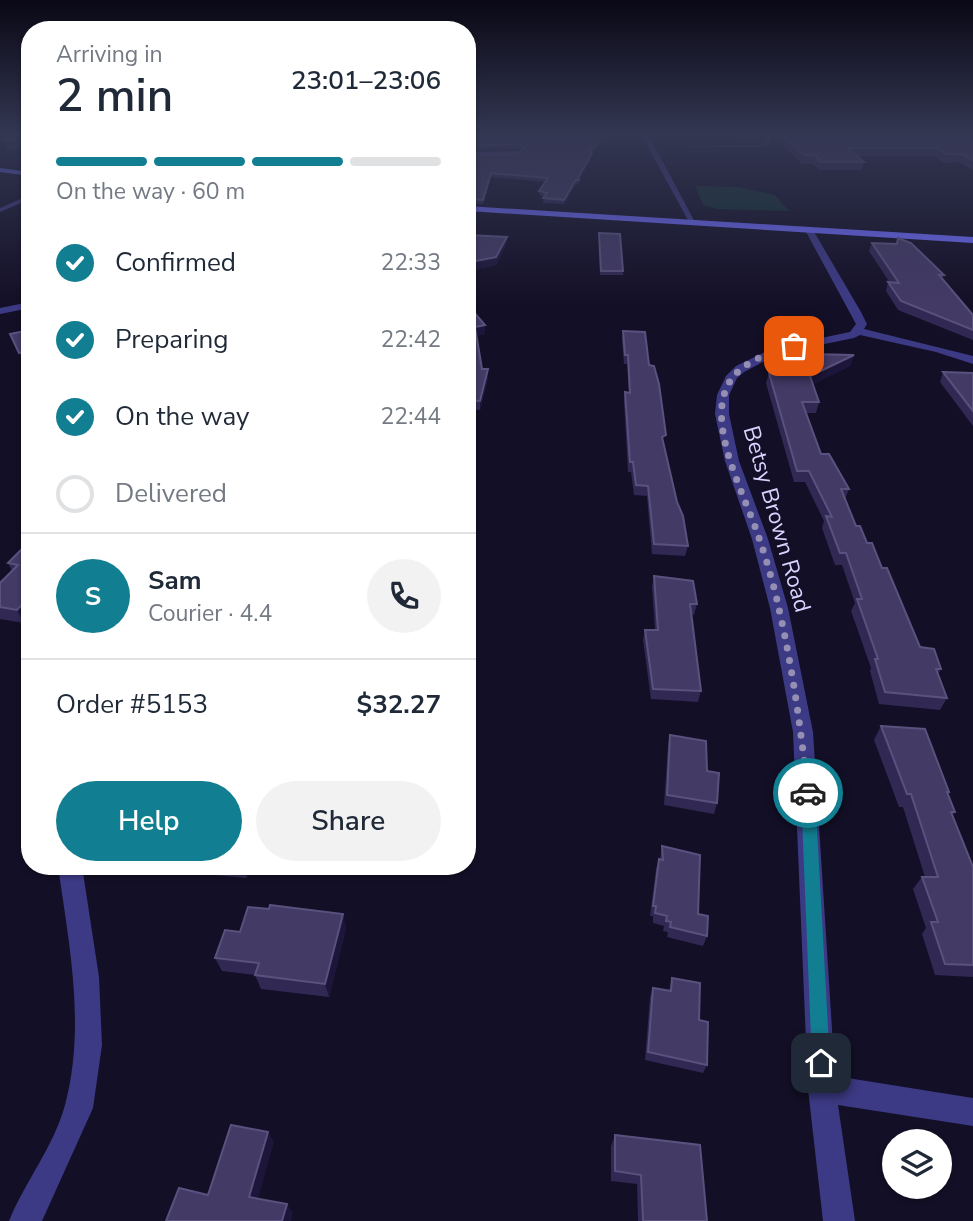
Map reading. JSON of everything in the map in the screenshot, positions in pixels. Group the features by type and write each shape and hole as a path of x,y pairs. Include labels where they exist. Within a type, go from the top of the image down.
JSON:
{"main road":[{"path":"476,210 973,240"}],"street":[{"path":"676,191 693,222"},
{"path":"809,230 862,324 859,331 939,349 973,360"},
{"path":"0,311 21,307"},
{"name":"Betsy Brown Road","path":"839,1221 822,1089 803,732 779,608 760,539 732,461 722,414 723,395 732,376 740,369 777,350 854,335 859,331"},
{"path":"24,1221 45,1185 79,1108 88,1045 86,977 71,875"},
{"path":"822,1089 883,1096 973,1112"}],"lane":[{"path":"0,210 21,201"}],"green space":[{"path":"697,191 756,191 775,195 789,211 716,209 703,205"}],"building":[{"path":"476,191 486,191 483,200 476,199"},
{"path":"539,191 569,191 564,200 543,198 547,193"},
{"path":"599,233 620,234 623,271 601,271"},
{"path":"476,235 507,237 496,257 476,261"},
{"path":"898,238 911,243 944,275 939,275 973,315 973,330 901,301 888,282 899,283 872,243 897,244"},
{"path":"476,314 485,325 476,327"},
{"path":"623,331 645,332 649,365 654,366 659,384 666,435 662,437 688,546 654,544 648,486 636,485 633,462 630,462 625,392 630,393 628,355 625,355"},
{"path":"21,332 21,352 19,353 10,334"},
{"path":"476,333 482,369 488,369 480,401 476,401"},
{"path":"809,354 854,355 810,376 819,402 802,402 821,454 829,454 849,489 841,489 856,526 860,526 867,543 872,543 882,568 887,568 920,647 934,649 941,669 936,669 947,698 885,692 875,659 878,659 857,599 862,599 846,553 840,553 826,516 832,517 809,471 797,471 769,373"},
{"path":"943,372 973,373 973,411"},
{"path":"21,550 21,606 17,610 0,607 0,583 18,565 8,563"},
{"path":"654,576 693,581 697,604 690,604 701,691 653,689 645,630 658,630"},
{"path":"881,726 925,729 949,792 955,812 951,812 973,867 973,965 945,964 931,922 938,922 922,877 938,877 911,794 907,794"},
{"path":"670,735 706,741 707,771 719,773 717,803 667,795"},
{"path":"662,846 700,855 698,914 708,916 707,936 670,927 671,922 666,921 667,916 655,913 656,906 653,906 659,859 663,860"},
{"path":"270,905 343,914 325,984 255,975 259,963 215,958 225,930 240,932 248,907 269,909"},
{"path":"672,978 700,983 699,1020 708,1022 707,1065 648,1052 653,988 671,991"},
{"path":"231,1125 268,1132 249,1197 287,1204 282,1221 166,1221 179,1188 208,1195"},
{"path":"615,1135 700,1145 707,1221 643,1221 641,1175 615,1171"}],"way so far":[{"path":"794,346 761,357 732,376 723,395 722,414 724,435 760,539 779,608 803,732 808,793"}],"route":[{"path":"808,793 821,1063"}]}
